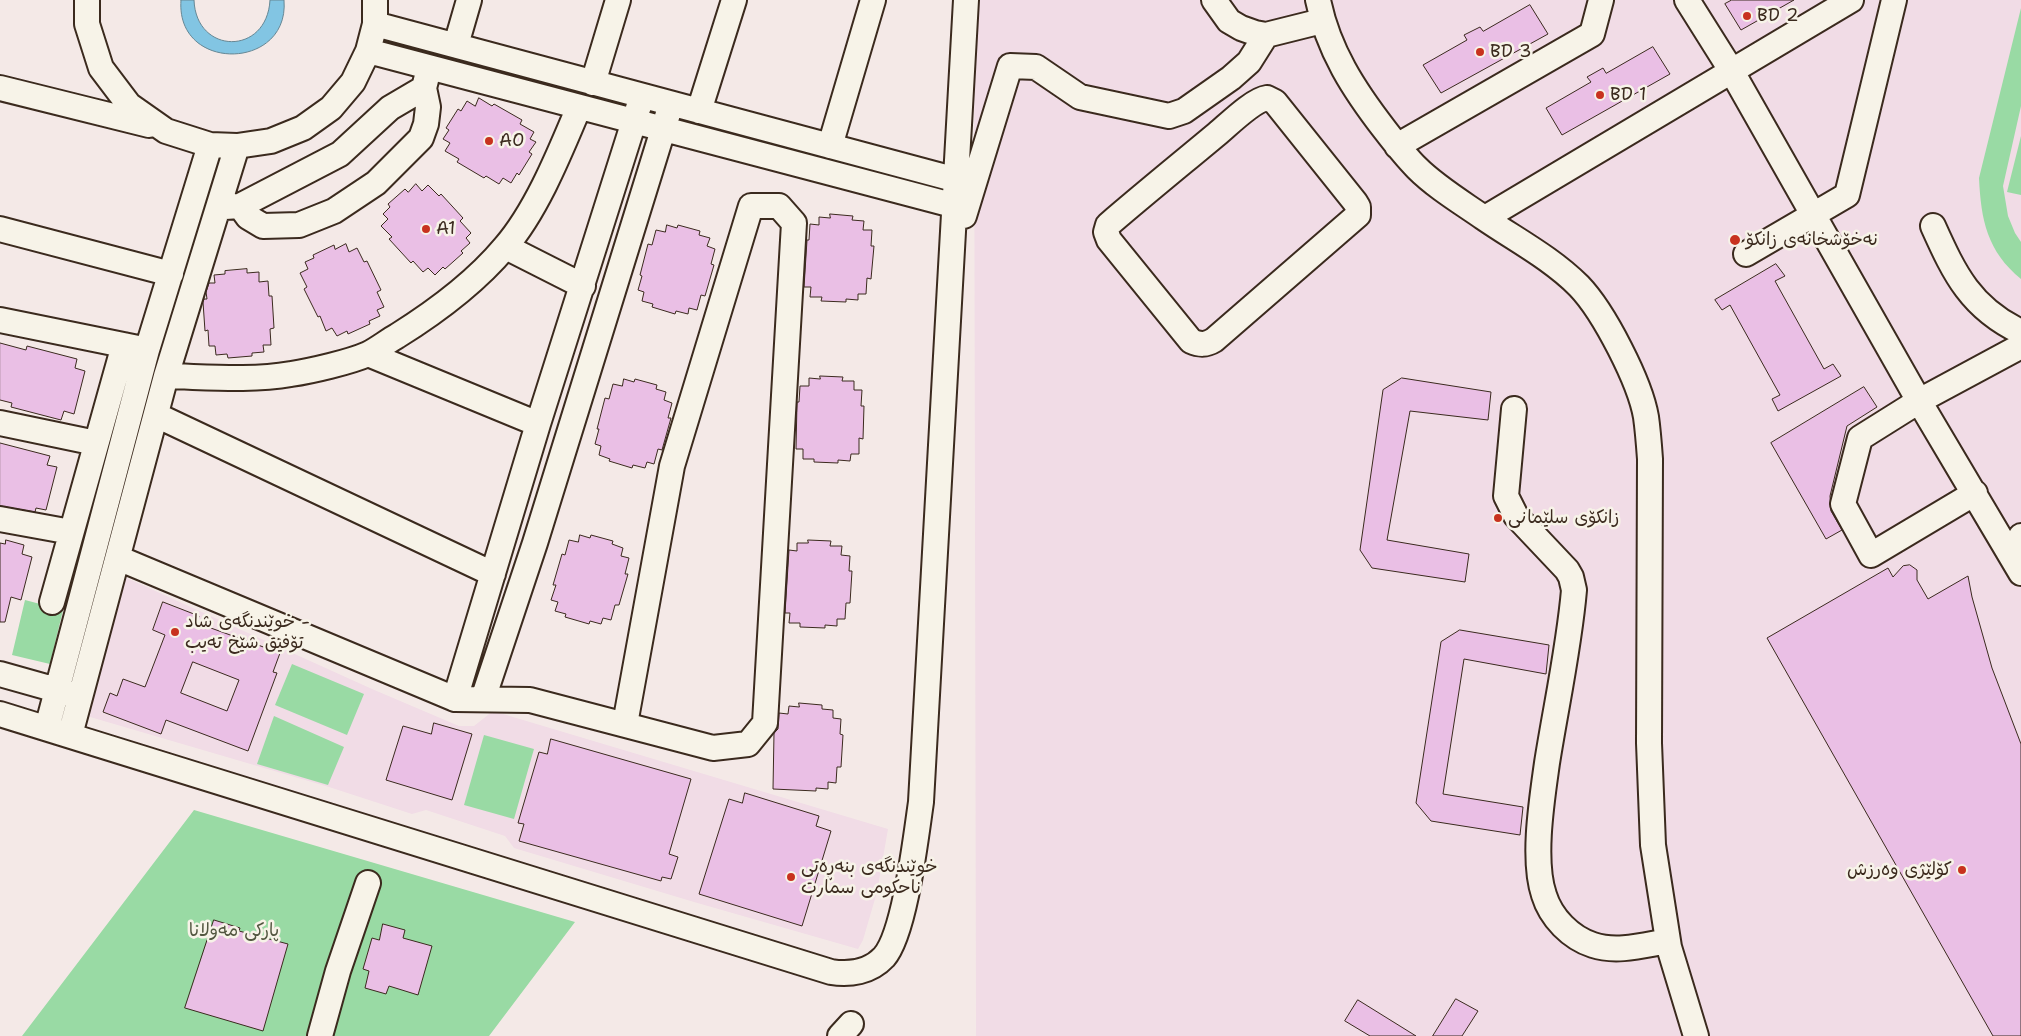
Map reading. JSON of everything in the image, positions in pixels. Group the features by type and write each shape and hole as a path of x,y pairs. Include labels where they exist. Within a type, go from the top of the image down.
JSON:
{"street":[{"path":"87,0 87,24 101,68 129,105 163,129"},
{"path":"0,88 163,129 210,145 237,146 271,141 303,128 331,108 353,82 368,51 376,24 375,0"},
{"path":"456,46 470,0"},
{"path":"593,82 618,0"},
{"path":"698,111 734,0"},
{"path":"830,146 873,0"},
{"path":"0,714 831,972 851,973 870,968 884,957 897,930 921,802 956,206 966,0"},
{"path":"1214,0 1223,14 1234,24 1248,31 1266,34 1320,11 1336,54 1352,85 1398,146 1417,168 1485,218 1542,255 1564,272 1595,304 1628,368 1646,416 1650,459 1650,795 1653,845 1668,941 1682,994 1696,1036"},
{"path":"1398,146 1592,34 1601,0"},
{"path":"1687,0 1731,70 2019,570"},
{"path":"1485,218 1851,0"},
{"path":"1746,254 1847,195 1894,0"},
{"path":"376,24 957,180"},
{"path":"953,250 1010,66 1036,67 1080,97 1163,115 1176,115 1207,96 1250,62 1266,34"},
{"path":"368,51 427,78 580,107 634,124 956,206"},
{"path":"229,207 263,226 299,225 334,211 376,183 421,138 426,124 428,107 427,78"},
{"path":"229,207 340,154 390,108 427,78"},
{"path":"455,699 538,424 642,96"},
{"path":"1267,98 1271,100 1355,202 1358,211 1356,219 1214,340 1203,345 1191,341 1109,240 1106,232 1108,225 1202,146 1258,101 1267,98"},
{"path":"483,699 535,543 671,104"},
{"path":"166,376 255,377 292,374 368,354 436,312 471,282 506,247 530,211 552,169 580,107"},
{"path":"1176,115 1202,146"},
{"path":"47,728 147,350 210,145"},
{"path":"70,735 166,376 229,207 237,146"},
{"path":"886,188 892,163"},
{"path":"118,558 455,699 530,700 713,748 748,744 765,723 794,222 779,206 752,206 672,466 625,724"},
{"path":"1933,226 1951,267 1976,301 1994,316 2021,332"},
{"path":"0,229 171,274"},
{"path":"506,247 583,286"},
{"path":"0,320 147,350"},
{"path":"52,602 124,346"},
{"path":"1975,493 1871,555 1844,504 1860,438 1920,401 2021,346"},
{"path":"368,354 538,424"},
{"path":"1514,410 1506,496 1516,516 1568,570 1572,577 1574,590 1543,791 1539,836 1540,875 1544,895 1553,913 1567,930 1586,943 1608,948 1619,948 1668,941"},
{"path":"156,415 493,574"},
{"path":"0,423 96,444"},
{"path":"0,519 71,532"},
{"path":"506,532 535,543"},
{"path":"2019,570 2021,536"},
{"path":"0,674 80,696"},
{"path":"320,1036 338,971 368,883"}],"shaded area":[{"name":"زانکۆی سلێمانی","path":"974,0 2021,0 2021,1036 976,1036"},
{"path":"120,575 372,689 459,726 474,726 493,711 888,829 877,892 863,940 858,949 694,902 514,848 505,836 426,810 412,814 329,787 80,714"}],"green space":[{"path":"2021,8 2021,106 2003,186 2008,216 2021,242 2021,279 2000,257 1988,234 1984,221 1979,178"},
{"path":"2021,136 2021,195 2007,192"},
{"path":"25,600 63,610 50,664 12,655"},
{"path":"292,664 364,694 347,735 275,705"},
{"path":"274,716 344,747 328,785 257,764"},
{"path":"484,735 534,749 514,819 464,805"},
{"name":"پارکی مەولانا","path":"194,810 575,922 489,1036 22,1036"}],"water":[{"path":"181,0 194,0 198,18 206,31 218,39 232,42 245,39 257,31 266,18 270,0 284,0 281,23 270,40 252,50 232,54 213,51 195,41 184,24"}],"building":[{"name":"BD 2","path":"1732,0 1794,0 1741,30 1725,4"},
{"name":"BD 3","path":"1530,5 1548,34 1441,93 1423,65 1467,40 1464,35 1480,27 1483,31"},
{"name":"BD 1","path":"1653,47 1670,74 1562,135 1546,108 1591,82 1587,77 1603,68 1606,73"},
{"name":"A0","path":"479,98 522,120 520,124 534,132 530,139 536,142 529,152 532,154 519,175 517,173 511,183 503,178 499,184 486,176 484,178 457,162 459,159 445,151 450,143 443,139 449,130 446,128 458,109 461,111 467,101 475,106"},
{"name":"A1","path":"416,184 422,191 428,185 439,196 441,194 463,218 460,221 471,233 466,238 470,243 461,251 463,253 435,275 428,268 423,272 413,261 411,263 389,239 392,237 381,226 388,219 383,214 390,207 388,204 405,189 408,192"},
{"path":"830,214 853,216 852,220 864,221 863,230 872,230 871,246 874,246 871,279 867,278 866,294 858,294 858,300 846,299 846,302 821,301 822,297 810,297 811,287 804,287 810,224 819,225 819,217 830,218"},
{"path":"667,225 677,228 678,225 700,231 699,235 710,238 707,246 715,249 711,264 714,265 705,296 701,295 697,310 689,308 688,314 676,311 675,314 652,307 653,304 642,301 644,292 638,290 648,244 652,245 656,230 665,232"},
{"path":"346,244 349,252 357,248 364,262 367,261 381,290 377,292 384,307 377,310 380,316 369,321 370,324 348,334 347,331 337,336 332,328 326,331 320,316 318,317 304,289 307,287 300,273 308,269 305,262 314,258 313,255 334,245 335,249"},
{"path":"1776,264 1785,276 1775,281 1824,369 1833,364 1841,376 1778,411 1772,399 1780,395 1730,305 1722,310 1715,300"},
{"path":"247,269 247,273 259,272 259,282 268,281 269,296 272,296 274,328 270,329 271,345 263,345 264,352 252,353 252,356 228,358 227,354 216,355 215,346 209,346 208,330 205,331 203,302 204,299 207,299 206,292 209,283 215,283 214,275 225,274 225,271"},
{"path":"0,343 26,350 27,346 77,359 75,368 85,371 74,414 64,411 61,420 11,407 12,403 0,400"},
{"path":"820,376 843,377 842,381 854,381 854,390 862,390 861,406 864,406 863,439 859,438 859,454 851,454 850,461 838,460 838,463 814,462 814,459 803,459 803,449 796,449 797,402 799,402 800,386 809,386 809,378 820,379"},
{"path":"1402,378 1491,392 1488,420 1410,411 1387,540 1469,554 1465,582 1372,568 1360,550 1383,390"},
{"path":"624,379 634,382 635,379 657,385 656,389 666,392 664,400 672,403 668,418 671,418 662,450 658,449 654,464 647,462 645,468 633,465 632,468 609,461 610,459 599,455 601,446 595,444 605,398 609,399 613,384 622,386"},
{"path":"1864,387 1877,407 1847,426 1830,496 1831,511 1842,530 1826,539 1771,443"},
{"path":"0,443 50,456 47,465 57,467 46,510 36,508 35,512 0,506"},
{"path":"580,535 590,538 591,535 613,541 612,544 623,548 621,556 629,558 625,574 628,574 619,605 615,605 611,620 603,618 601,624 590,621 589,624 565,617 566,614 555,611 558,602 551,600 556,585 553,585 562,554 565,555 569,540 578,542"},
{"path":"6,540 24,545 22,554 32,557 21,600 11,597 5,622 0,622 0,543 5,544"},
{"path":"808,540 831,541 830,546 842,546 841,555 850,556 849,571 852,571 850,603 846,603 845,619 837,619 837,626 825,625 825,628 800,627 800,623 789,623 790,613 785,613 789,550 797,551 797,543 808,543"},
{"path":"1910,565 1917,570 1917,580 1928,599 1968,576 1992,668 2021,744 2021,1036 1993,1036 1767,638 1888,568 1893,577 1903,566"},
{"path":"163,602 199,616 197,623 280,653 273,672 277,673 248,751 166,720 161,734 103,712 110,693 117,696 123,679 145,687 165,635 153,630","holes":["193,662 239,680 227,711 181,693"]},
{"path":"1460,630 1549,645 1546,674 1464,659 1443,794 1523,807 1520,835 1431,821 1416,803 1441,642"},
{"path":"799,703 822,705 822,709 833,710 833,718 841,719 840,734 843,735 841,767 837,767 836,783 828,782 828,789 816,788 816,791 773,789 774,733 778,729 779,713 788,714 789,706 799,707"},
{"path":"434,723 472,734 452,800 386,780 403,726 431,734"},
{"path":"551,739 691,779 669,854 678,857 671,879 662,877 661,881 519,841 524,824 518,823 539,752 547,754"},
{"path":"745,793 819,816 816,826 831,831 802,926 699,894 729,799 742,803"},
{"path":"214,920 240,928 239,931 288,944 263,1031 185,1008"},
{"path":"383,924 405,930 403,938 432,946 418,995 389,986 386,994 365,988 369,971 363,969 372,938 379,940"},
{"path":"1456,999 1478,1011 1462,1036 1433,1036"},
{"path":"1358,1000 1416,1036 1370,1036 1345,1021"}],"place":[{"name":"BD 2","path":"1747,16"},
{"name":"BD 3","path":"1480,52"},
{"name":"BD 1","path":"1600,95"},
{"name":"A0","path":"489,141"},
{"name":"A1","path":"426,229"},
{"name":"نەخۆشخانەی زانکۆ","path":"1735,240"},
{"name":"زانکۆی سلێمانی","path":"1498,518"},
{"name":"خوێندنگەی شاد - تۆفیق شێخ تەیب","path":"175,632"},
{"name":"کۆلێژی وەرزش","path":"1962,870"},
{"name":"خوێندنگەی بنەڕەتی ناحکومی سمارت","path":"791,877"}]}
